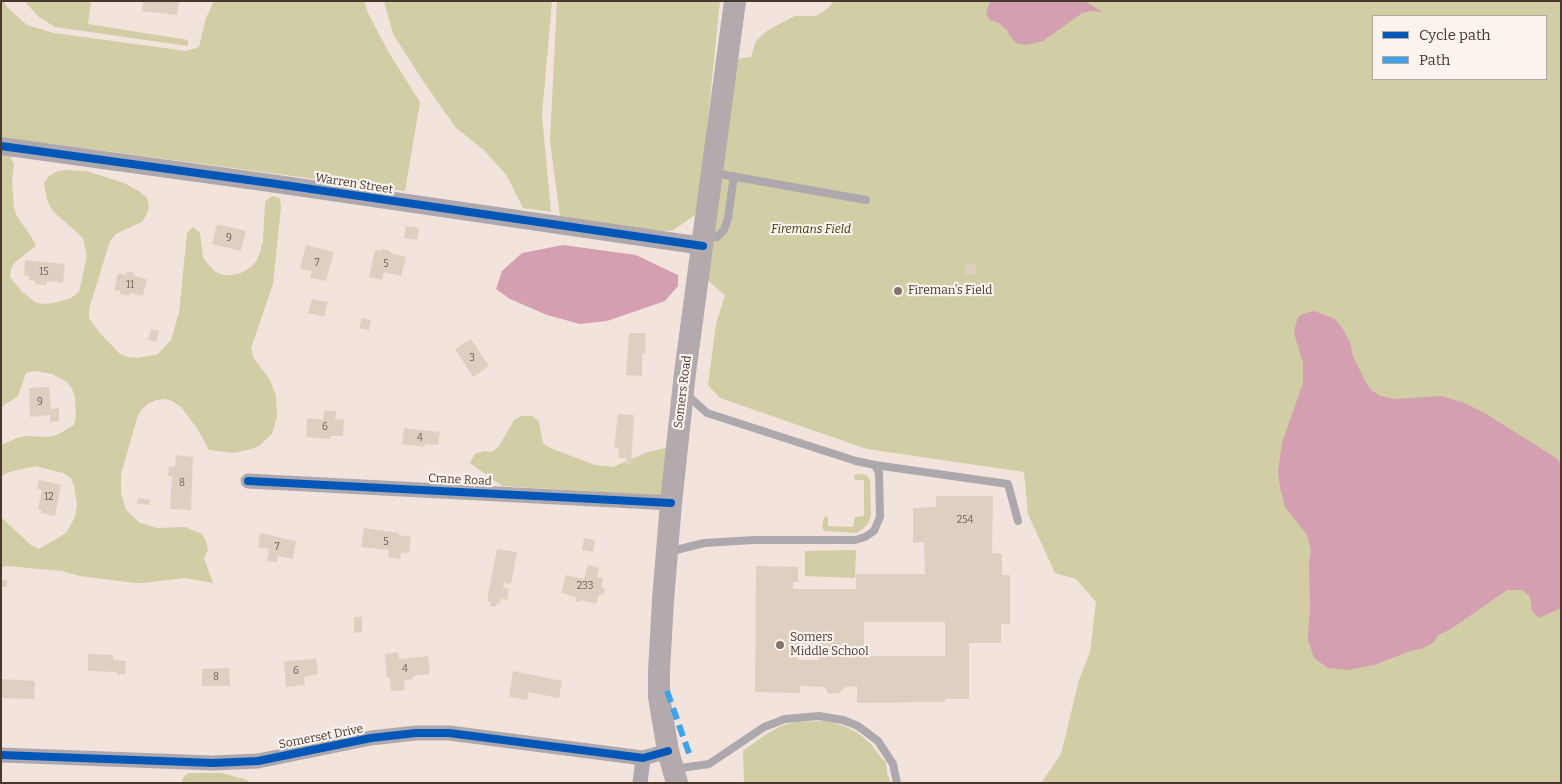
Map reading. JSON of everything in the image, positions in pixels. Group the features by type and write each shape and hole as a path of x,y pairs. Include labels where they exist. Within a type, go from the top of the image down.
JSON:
{"main road":[{"name":"Somers Road","path":"673,768 659,697 666,552 683,391 735,1"}],"street":[{"name":"Warren Street","path":"1,146 703,240"},
{"name":"Crane Road","path":"248,481 671,503"},
{"name":"Somerset Drive","path":"1,755 213,763 258,761 371,738 416,733 449,733 643,758"},
{"path":"640,783 643,758 673,768"}],"lane":[{"path":"712,172 866,200"},
{"path":"703,240 717,236 724,230 728,218 734,176"},
{"path":"683,391 707,413 856,461 1008,484 1018,521"},
{"path":"666,552 704,543 754,540 855,540 865,537 874,531 880,517 878,474 875,465"},
{"path":"673,768 709,764 764,727 785,719 819,716 843,720 858,726 878,741 893,764 897,783"}],"green space":[{"path":"1,1 4,1 7,7 27,25 54,33 186,51 199,47 206,18 214,1 364,1 368,13 389,53 420,102 405,191 1,137"},
{"path":"24,1 91,1 88,24 188,40 188,46 55,27 39,17"},
{"path":"384,1 552,1 542,115 551,212 523,208 507,176 484,150 456,128 393,34"},
{"path":"557,1 720,1 701,186 695,215 672,231 649,230 560,217 550,141"},
{"name":"Firemans Field","path":"834,1 1561,1 1561,783 1041,783 1061,754 1079,680 1090,652 1096,602 1076,579 1055,573 1028,514 1024,472 867,449 720,398 708,385 716,324 725,295 708,281 736,59 751,57 756,41 768,30 795,16 816,16 827,9"},
{"path":"1,151 10,156 14,164 12,181 16,215 36,246 15,262 11,269 10,277 21,291 35,302 53,303 71,298 79,292 87,256 83,238 57,215 47,200 44,183 49,176 58,171 86,171 124,183 147,198 149,206 142,222 116,234 110,241 89,309 89,318 99,332 120,354 128,357 138,358 158,354 171,340 179,313 187,233 193,227 200,233 203,258 214,271 223,275 241,273 251,267 257,260 260,252 263,241 265,202 272,196 280,198 281,207 273,284 251,348 253,357 270,380 276,396 277,417 272,434 259,446 251,449 234,453 209,450 197,428 181,407 172,401 156,400 141,410 137,418 121,474 121,493 126,510 140,523 157,528 185,527 202,534 208,550 204,558 213,583 185,578 135,583 80,576 62,571 1,567 1,517 31,545 39,549 66,533 75,517 77,505 71,478 63,473 35,466 1,476 1,445 26,436 49,437 57,435 74,425 76,416 75,397 67,382 52,374 35,371 26,373 18,396 1,407"},
{"path":"522,416 533,416 539,422 543,443 550,448 595,465 613,467 645,453 665,448 672,453 665,496 502,486 470,463 475,454 484,451 492,452 499,446 514,420"},
{"path":"854,475 867,475 870,481 871,515 868,523 856,533 825,531 822,528 824,517 826,516 828,518 828,526 853,527 855,517 864,516 864,480 855,480"},
{"path":"805,551 856,551 855,578 805,576"},
{"path":"829,721 858,733 870,743 886,762 887,773 891,783 744,783 743,751 762,737 781,726 795,722"},
{"path":"188,773 222,773 247,780 249,783 182,783 182,779"}],"shaded area":[{"path":"990,1 1085,1 1103,12 1092,11 1082,13 1043,41 1026,45 1016,43 1007,30 999,23 990,20 986,14"},
{"path":"563,245 636,255 678,275 678,286 665,301 607,321 580,324 547,315 510,299 496,289 502,271 522,253"},
{"path":"1314,311 1335,319 1342,328 1350,342 1353,356 1365,381 1371,390 1380,396 1395,399 1441,396 1465,403 1488,415 1561,463 1561,608 1539,618 1532,611 1530,596 1522,590 1507,590 1451,629 1438,635 1433,643 1421,649 1413,650 1374,665 1347,670 1328,668 1314,658 1308,640 1310,610 1309,564 1311,550 1307,535 1285,507 1278,471 1282,443 1303,383 1303,363 1294,333 1295,327 1298,317"}],"building":[{"path":"143,1 179,1 177,15 142,11"},
{"path":"217,224 246,231 241,251 212,244"},
{"path":"406,226 419,228 417,240 404,238"},
{"path":"306,245 334,252 326,281 310,278 312,271 300,269"},
{"path":"382,249 390,251 392,254 406,257 401,276 384,272 382,280 369,277 375,250 380,251"},
{"path":"25,260 65,264 63,283 47,281 46,285 35,284 35,281 29,280 29,276 24,275"},
{"path":"965,263 976,265 975,275 964,274"},
{"path":"127,271 135,273 134,276 147,279 143,296 130,293 129,296 114,290 118,273 126,275"},
{"path":"312,299 328,302 324,317 308,313"},
{"path":"362,318 371,320 369,330 359,328"},
{"path":"151,329 159,331 156,342 148,340"},
{"path":"629,333 646,333 645,354 642,353 642,376 626,375"},
{"path":"471,339 489,366 473,377 455,349"},
{"path":"49,387 51,409 59,408 59,421 50,422 50,415 30,417 29,388"},
{"path":"324,411 336,411 335,419 344,420 343,436 330,436 330,439 306,437 307,418 323,420"},
{"path":"618,414 634,415 631,465 625,464 626,458 618,458 619,449 614,448"},
{"path":"404,428 440,432 438,445 425,444 425,447 402,444"},
{"path":"176,455 193,457 191,510 170,509 172,476 168,476 169,466 175,467"},
{"path":"39,480 61,485 55,516 41,513 42,510 38,509 42,490 37,489"},
{"path":"936,496 993,496 992,553 1002,554 1002,575 1010,575 1010,624 1001,624 1001,643 969,643 969,699 945,699 945,702 857,703 857,686 846,687 839,693 829,694 824,687 800,686 800,693 755,692 756,566 798,567 798,582 793,582 793,589 856,589 856,574 925,574 924,542 913,543 913,508 936,507","holes":["864,622 945,622 945,656 864,656","798,645 819,645 819,660 798,660"]},
{"path":"138,498 150,500 150,505 137,504"},
{"path":"364,528 399,533 399,535 411,537 409,553 401,552 400,559 388,557 389,550 361,547"},
{"path":"260,533 296,541 293,559 278,556 277,562 267,561 269,549 258,547"},
{"path":"584,538 595,540 593,552 582,550"},
{"path":"497,549 517,552 511,584 504,583 503,588 509,589 507,600 501,598 500,604 497,603 496,607 490,606 491,602 487,601"},
{"path":"588,565 599,568 597,577 603,578 601,587 605,588 603,595 599,594 596,604 581,600 580,602 575,601 576,597 561,593 566,575 584,579"},
{"path":"1,580 7,580 7,587 1,587"},
{"path":"354,617 362,617 362,632 354,633"},
{"path":"398,652 399,659 428,656 430,674 413,676 413,679 404,680 405,690 391,691 390,678 387,678 385,654"},
{"path":"88,654 113,655 113,660 126,661 125,674 88,671"},
{"path":"316,659 318,674 304,677 305,685 286,687 284,661"},
{"path":"229,668 230,686 202,686 202,669"},
{"path":"513,671 562,681 559,698 528,692 527,700 509,697"},
{"path":"1,679 35,681 34,699 1,698"}],"marked path":[{"path":"667,691 690,756"}],"cycle path":[{"path":"1,146 703,246"},
{"path":"248,481 671,503"},
{"path":"1,755 213,763 258,761 371,738 416,733 449,733 643,758 668,751"}],"place":[{"name":"Fireman's Field","path":"898,291"},
{"name":"Somers Middle School","path":"780,645"}]}
